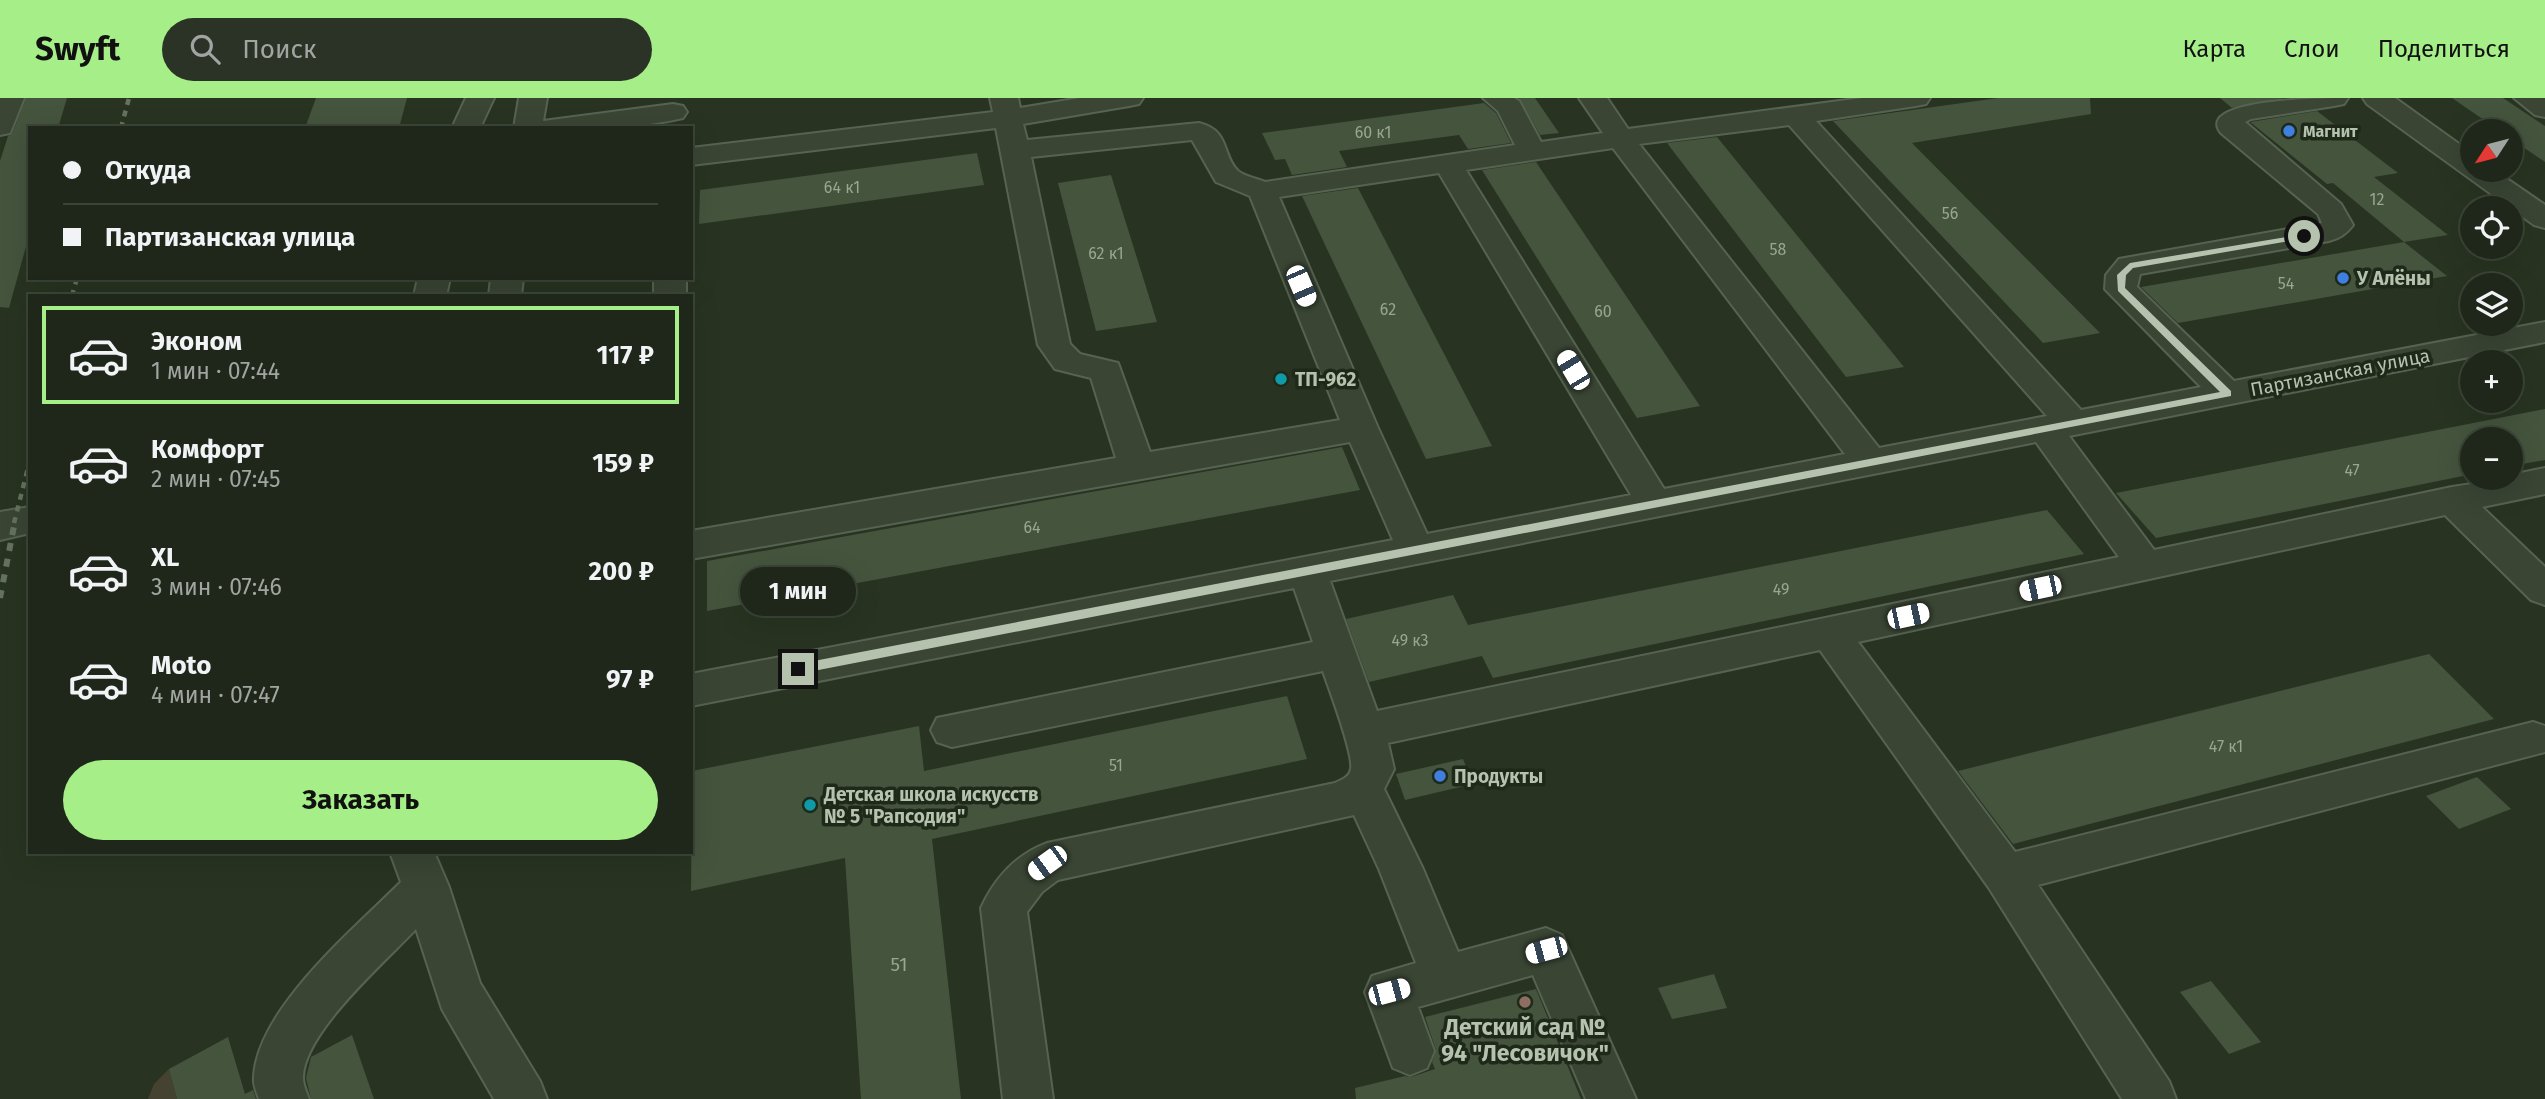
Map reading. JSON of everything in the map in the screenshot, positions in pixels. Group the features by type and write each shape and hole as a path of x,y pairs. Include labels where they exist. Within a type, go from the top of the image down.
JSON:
{"street":[{"path":"0,127 10,98"},
{"path":"467,126 480,98"},
{"path":"528,126 533,98"},
{"path":"693,157 1006,108 1129,98"},
{"path":"1497,98 1509,107 1532,152"},
{"path":"1593,98 1621,139 1870,462"},
{"path":"1015,150 1199,131 1209,141 1226,176 1262,191 1910,98"},
{"path":"2228,394 2121,289 2122,275 2130,266 2329,232 2339,225 2331,210 2231,127 2231,119 2243,112 2334,98"},
{"path":"2377,98 2460,157"},
{"path":"2528,98 2545,109"},
{"path":"1006,108 1054,345 1064,361 1072,365 1093,365 1106,371 1136,465"},
{"path":"563,126 673,112"},
{"path":"1796,116 2059,426 2145,565"},
{"path":"1448,164 1654,504"},
{"path":"2494,182 2545,219"},
{"path":"1262,191 1361,428 1416,550"},
{"name":"Партизанская улица","path":"693,690 2545,332"},
{"path":"693,545 1136,465 1361,428"},
{"path":"1364,731 2545,481"},
{"path":"2452,500 2545,590"},
{"path":"0,526 28,520"},
{"path":"1028,1099 1004,908 1026,878 1047,863 1343,800 1363,789 1373,769 1364,731 1307,571"},
{"path":"1829,633 2005,874 2151,1099"},
{"path":"951,730 1336,653"},
{"path":"2005,874 2533,739"},
{"path":"1363,789 1401,869 1445,977"},
{"path":"284,1099 278,1080 282,1053 307,1011 419,869"},
{"path":"419,869 459,993 522,1099"},
{"path":"1410,1051 1389,992 1546,950 1611,1099"}],"shaded area":[{"path":"169,1069 177,1099 148,1099 154,1084"}],"building":[{"path":"26,98 67,98 59,126 28,126 28,239 9,308 0,307 0,161 8,136 12,134"},
{"path":"316,98 407,98 400,126 306,126"},
{"path":"1519,98 1535,98 1559,133 1540,135"},
{"path":"1998,98 2090,98 2091,114 1912,143 2100,333 2043,343 1833,121"},
{"path":"2220,98 2285,98 2232,108"},
{"path":"2452,98 2503,98 2545,126 2545,162 2524,148 2524,119 2483,119"},
{"path":"1484,103 1496,113 1511,143 1468,149 1459,135 1339,151 1347,167 1292,175 1285,159 1275,160 1262,133"},
{"path":"2317,111 2398,173 2374,177 2448,235 2404,242 2333,183 2327,184 2250,122"},
{"path":"1717,137 1904,367 1846,377 1667,143"},
{"path":"977,153 984,185 699,224 700,190"},
{"path":"1536,162 1700,406 1637,418 1482,170"},
{"path":"1111,175 1157,322 1096,331 1058,183"},
{"path":"1358,188 1492,446 1426,459 1302,196"},
{"path":"2404,242 2447,276 2178,323 2141,287"},
{"path":"2545,409 2545,460 2523,464 2523,427 2460,427 2460,477 2156,538 2116,493"},
{"path":"1342,447 1360,490 707,611 707,561"},
{"path":"2047,510 2084,554 1493,678 1482,656 1369,682 1346,619 1453,595 1468,625"},
{"path":"2429,654 2494,719 2013,844 1958,771"},
{"path":"1287,696 1307,759 932,839 961,1099 861,1099 845,858 691,891 693,771 919,726 924,771"},
{"path":"1463,759 1473,784 1405,800 1396,774"},
{"path":"2477,777 2511,809 2459,829 2426,796"},
{"path":"1714,974 1727,1008 1672,1019 1658,988"},
{"path":"2211,981 2261,1042 2229,1054 2180,992"},
{"path":"1536,989 1581,1099 1356,1099 1355,1088 1405,1076 1411,1077 1435,1069 1432,1062 1436,1050 1425,1017"},
{"path":"352,1035 374,1099 311,1099 306,1078 311,1057"},
{"path":"228,1037 245,1094 253,1090 256,1099 177,1099 169,1069"}],"railway":[{"path":"122,126 129,98"},
{"path":"73,294 76,280"},
{"path":"14,523 28,468"},
{"path":"0,598 15,521"}],"place":[{"name":"Магнит","path":"2289,131"},
{"name":"У Алёны","path":"2343,278"},
{"name":"ТП-962","path":"1281,379"},
{"name":"Продукты","path":"1440,776"},
{"name":"Детская школа искусств № 5 \"Рапсодия\"","path":"810,805"},
{"name":"Детский сад № 94 \"Лесовичок\"","path":"1525,1002"}],"route":[{"path":"798,669 2228,394 2121,289 2122,275 2130,266 2304,236"}]}
